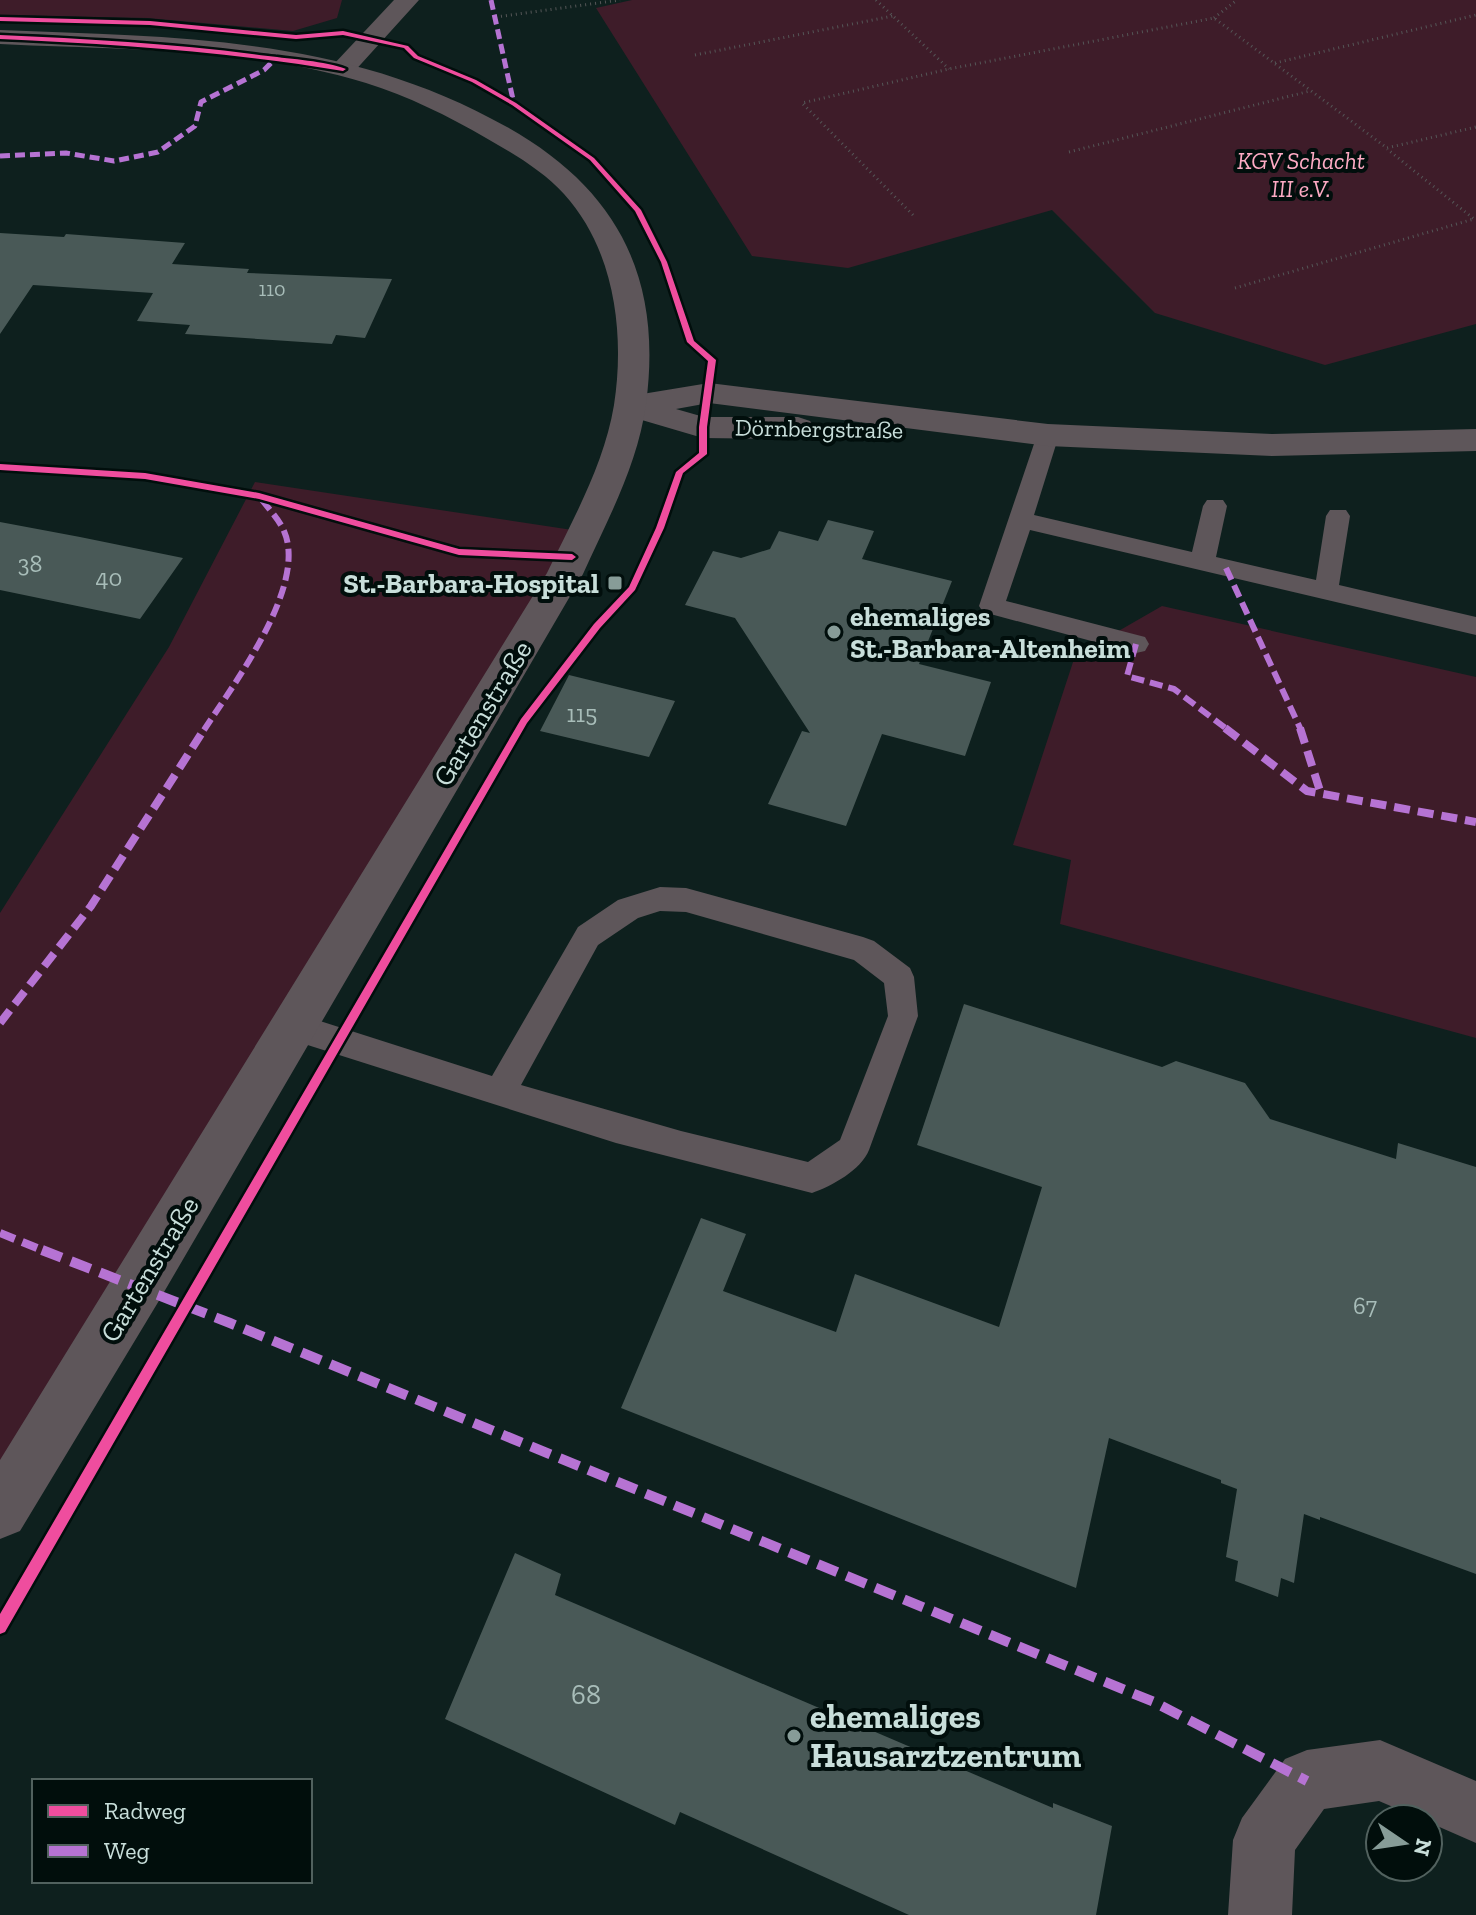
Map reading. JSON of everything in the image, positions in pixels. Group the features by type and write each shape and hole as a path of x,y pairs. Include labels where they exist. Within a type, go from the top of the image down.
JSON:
{"street":[{"path":"343,69 407,0"},
{"name":"Gartenstraße","path":"0,37 146,43 277,57 343,69 412,88 509,138 576,190 610,241 628,291 635,339 630,406 613,468 565,574 295,1027 0,1511"},
{"name":"Dörnbergstraße","path":"630,406 703,427 1000,431 1272,445 1476,440"},
{"path":"1260,1915 1264,1840 1307,1781 1380,1770 1476,1812"}],"lane":[{"path":"1048,435 992,606 1136,644"},
{"path":"1202,563 1215,506"},
{"path":"1326,592 1338,516"},
{"path":"1021,520 1476,626"},
{"path":"295,1027 500,1093 741,1163 812,1178 853,1150 903,1016 899,977 863,950 686,900 660,899 628,909 588,936 500,1093"}],"path":[{"path":"496,17 620,0"},
{"path":"876,0 949,69"},
{"path":"913,215 802,103 949,69 1214,18 1237,0"},
{"path":"1274,63 1476,15"},
{"path":"695,55 893,16"},
{"path":"1214,18 1387,148 1474,219 1235,288"},
{"path":"1069,152 1311,91"},
{"path":"1387,148 1476,127"}],"green space":[{"path":"0,0 342,0 337,18 293,31 147,18 0,15"},
{"name":"KGV Schacht III e.V.","path":"632,0 1476,0 1476,324 1325,365 1155,313 1052,210 848,268 752,256 596,8"},
{"path":"255,482 579,531 0,1493 0,913 169,647"},
{"path":"1162,606 1476,677 1476,1038 1060,924 1071,860 1013,845 1075,656"}],"building":[{"path":"0,233 64,237 66,234 185,243 172,264 249,269 247,273 392,279 365,338 336,335 332,344 185,334 190,325 137,321 153,293 33,285 0,334"},
{"name":"ehemaliges St.-Barbara-Altenheim","path":"828,520 874,531 862,559 952,581 919,664 991,682 965,756 882,734 846,826 768,804 802,731 810,733 735,618 685,605 713,551 741,558 770,549 779,531 818,541"},
{"path":"0,522 183,558 140,619 0,590"},
{"path":"569,675 675,701 649,757 540,731"},
{"path":"964,1004 1162,1067 1176,1061 1245,1083 1270,1119 1396,1159 1398,1143 1476,1167 1476,1574 1320,1517 1320,1520 1304,1514 1294,1583 1281,1578 1278,1597 1235,1581 1238,1561 1226,1557 1237,1489 1221,1483 1221,1480 1109,1438 1076,1588 621,1408 701,1218 746,1234 723,1291 836,1332 855,1274 999,1327 1042,1187 917,1145"},
{"path":"515,1553 561,1574 555,1595 1053,1808 1053,1803 1112,1826 1096,1915 909,1915 680,1812 675,1825 445,1719"}],"marked path":[{"path":"491,0 514,104"},
{"path":"0,156 66,153 114,161 158,152 195,126 201,102 264,70 278,56"},
{"path":"0,1023 91,906 259,645 289,576 285,532 259,496"},
{"path":"1226,568 1303,734 1321,794"},
{"path":"1136,644 1127,676 1174,689 1307,791 1476,822"},
{"path":"0,1233 230,1323 1154,1702 1307,1781"}],"cycle path":[{"path":"0,19 150,23 296,37 343,33 406,47 416,57 474,81 514,104 592,159 638,210 664,262 691,342 712,360 703,427 703,454 680,472 660,528 632,588 597,626 524,721 0,1627"},
{"path":"0,37 172,47 343,69"},
{"path":"0,467 145,476 259,496 459,552 572,557"}],"place":[{"name":"St.-Barbara-Hospital","path":"615,583"},
{"name":"ehemaliges St.-Barbara-Altenheim","path":"834,632"},
{"name":"ehemaliges Hausarztzentrum","path":"794,1736"}]}
